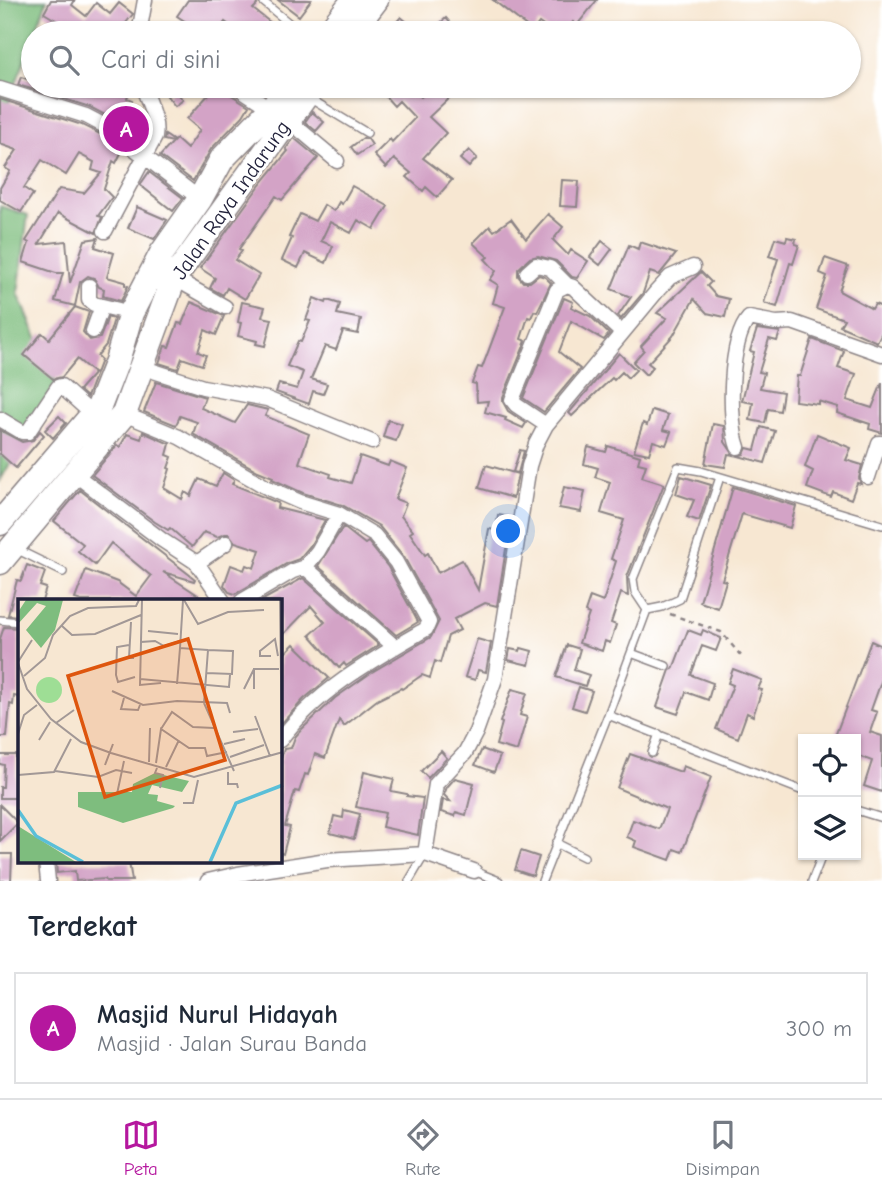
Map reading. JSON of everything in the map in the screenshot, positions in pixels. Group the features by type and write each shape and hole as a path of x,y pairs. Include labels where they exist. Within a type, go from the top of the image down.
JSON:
{"highway":[{"path":"338,21 355,0"},
{"path":"360,21 376,0"},
{"name":"Jalan Raya Indarung","path":"6,555 124,414 174,278 279,115 294,98"},
{"name":"Jalan Raya Indarung","path":"0,523 99,407 117,361 131,313 162,253 200,199 222,159 279,115"}],"street":[{"path":"141,21 145,0"},
{"path":"0,89 21,96"},
{"path":"29,98 86,116 105,126 200,199"},
{"path":"105,231 155,137 157,127 147,98"},
{"path":"254,98 337,161"},
{"path":"527,274 536,265 545,265 580,293 622,333"},
{"path":"425,854 436,784 464,753 480,722 495,679 528,466 536,444 546,425 670,277 694,267"},
{"path":"174,278 225,307"},
{"path":"546,425 512,400 558,290 567,285"},
{"path":"89,286 89,300 131,313"},
{"path":"93,331 102,306"},
{"path":"738,447 733,433 734,364 744,324 749,318 776,323 792,322 882,354"},
{"path":"141,367 203,387 267,398 372,442"},
{"path":"0,419 22,432 28,432 61,386 92,414"},
{"path":"124,414 179,437 268,488 300,502 339,514 374,535 396,562 429,622 426,629 343,679 323,695 282,738"},
{"path":"868,477 878,443 882,443"},
{"path":"73,473 162,540 197,562 222,599"},
{"path":"245,599 293,571 305,567 318,551 339,514"},
{"path":"197,562 226,543"},
{"path":"305,567 395,647"},
{"path":"208,881 239,868 425,854 474,870"}],"lane":[{"path":"261,0 286,21"},
{"path":"315,98 367,133"},
{"path":"647,610 635,592 633,579 676,468 720,477 882,524"},
{"path":"647,610 681,599 720,477"},
{"path":"6,555 64,572"},
{"path":"542,881 647,610"},
{"path":"0,620 18,622"},
{"path":"631,653 666,666"},
{"path":"608,715 798,789"},
{"path":"652,753 659,734"},
{"path":"861,812 882,818"},
{"path":"556,843 584,857"},
{"path":"410,881 425,854"},
{"path":"812,881 820,860"},
{"path":"474,870 499,881"}],"path":[{"path":"662,607 679,618 721,632 742,657"}],"green space":[{"path":"0,0 47,0 39,21 21,21 21,70 0,126"},
{"path":"0,206 28,215 18,293 56,383 0,481"}],"building":[{"path":"51,0 75,0 72,5 86,16 96,3 110,14 119,3 133,14 127,21 58,21 44,13"},
{"path":"188,0 255,0 257,5 253,9 268,21 184,21 177,16"},
{"path":"278,0 311,0 299,16"},
{"path":"493,0 597,0 580,21 520,21"},
{"path":"61,98 132,100 128,109 145,121 146,134 141,142 111,118 90,107"},
{"path":"169,98 181,98 183,100 175,106"},
{"path":"205,98 236,98 249,106 243,116 211,149 193,181 160,156 173,142 164,140 165,135 174,141 176,139 187,149 200,130 187,119"},
{"path":"387,98 449,98 429,117 446,133 423,158 452,180 437,197 426,187 423,191 407,177 411,173 394,159 386,168 374,155 390,139 392,142 415,118 399,101 394,106"},
{"path":"0,99 82,125 100,134 122,151 116,163 113,161 104,189 112,197 98,216 102,217 96,233 58,213 39,244 66,241 70,283 85,240 98,238 95,247 114,253 107,277 125,282 128,286 121,301 103,296 104,289 99,287 94,278 88,276 80,282 75,306 55,301 63,273 23,262 29,243 26,241 59,189 84,193 101,173 92,170 94,162 79,154 66,175 42,160 24,188 33,194 21,212 0,200 0,188 10,171 5,168 17,150 0,144"},
{"path":"312,112 324,122 316,131 305,122"},
{"path":"294,138 318,158 282,200 276,196 239,249 242,251 235,260 259,275 245,299 227,288 223,295 210,288 215,278 200,268 288,151 286,149"},
{"path":"363,138 368,139 372,145 357,155 351,147"},
{"path":"469,150 477,158 469,167 460,159"},
{"path":"149,172 183,198 173,211 140,185"},
{"path":"562,180 579,181 577,207 560,206"},
{"path":"352,186 388,206 374,229 358,220 351,233 330,222 321,241 333,246 326,263 305,253 298,268 282,260 300,214 315,221 324,205 334,211 339,202 342,204"},
{"path":"137,207 167,220 154,239 128,228"},
{"path":"548,214 563,227 553,240 568,255 571,250 588,261 577,278 572,277 556,261 538,256 530,258 518,269 518,276 523,282 530,282 539,275 551,283 537,312 534,311 531,318 528,317 521,339 526,341 503,397 508,411 526,423 523,428 505,420 506,418 485,412 488,401 477,402 476,384 472,383 478,367 482,368 505,307 493,303 498,285 490,280 496,271 485,259 488,257 473,243 490,226 494,231 511,219 526,239"},
{"path":"787,237 796,239 795,244 799,245 793,264 790,263 777,307 764,303 778,259 769,256 775,238 786,241"},
{"path":"602,241 612,249 600,265 590,257"},
{"path":"640,242 676,254 659,275 650,272 643,293 621,319 618,316 631,297 611,289 629,245 638,249"},
{"path":"825,258 848,266 839,291 872,309 875,304 882,307 882,332 877,342 840,326 844,319 816,309 827,276 820,273"},
{"path":"701,272 711,282 707,286 716,296 729,299 725,317 707,313 694,299 673,336 648,363 653,367 646,375 633,362 644,350 641,346 667,318 657,313"},
{"path":"314,298 326,303 327,300 340,304 337,314 361,319 358,334 343,331 336,350 325,346 311,379 327,384 323,394 313,391 309,404 276,392 279,384 297,389 303,372 287,366 310,321 306,320"},
{"path":"564,298 573,302 571,307 590,316 609,334 604,340 571,321 559,352 580,369 544,412 523,398"},
{"path":"191,302 224,316 216,335 205,330 198,352 206,355 202,365 182,358 178,369 159,363 165,346 169,347 178,323 182,324"},
{"path":"242,302 265,307 262,317 272,319 265,346 238,336"},
{"path":"75,307 89,312 83,332 90,340 100,338 108,317 114,319 106,345 97,356 101,360 87,397 79,390 94,373 77,359 62,377 53,379 24,355 42,333 49,339"},
{"path":"757,329 780,332 777,341 769,339 759,372 764,373 760,388 783,392 780,411 768,409 765,423 750,420 753,403 742,401 754,352 750,351"},
{"path":"812,339 844,351 838,368 856,374 847,400 872,408 882,383 882,433 869,429 870,424 837,413 838,407 818,401 818,404 795,401 797,376 800,376"},
{"path":"619,353 636,370 628,378 622,372 614,380 612,378 572,416 569,413"},
{"path":"156,382 205,397 201,408 235,423 247,405 268,410 265,416 309,434 299,463 331,474 330,477 351,483 360,456 388,466 390,461 407,468 395,499 406,503 401,516 413,531 410,533 425,555 428,553 438,573 462,560 478,590 489,529 496,530 498,515 511,517 497,606 485,603 454,619 460,630 448,636 440,663 435,661 430,678 422,675 402,689 377,700 344,726 339,720 325,758 315,754 299,792 295,791 285,826 290,827 283,854 284,749 291,748 302,729 335,698 372,672 431,637 439,621 404,557 379,526 342,505 303,493 272,479 273,477 193,434 197,422 180,416 176,425 144,412"},
{"path":"652,410 668,415 663,430 671,432 666,445 653,441 649,454 634,451 643,423 647,425"},
{"path":"59,416 66,423 53,438 45,430"},
{"path":"388,420 402,424 396,441 383,437"},
{"path":"713,424 724,426 725,442 734,455 728,454 725,467 705,464"},
{"path":"761,427 775,431 765,463 738,456 744,454 747,448 755,450"},
{"path":"0,430 22,442 33,440 40,431 44,435 16,468 0,454"},
{"path":"143,432 170,444 167,455 172,457 164,488 182,499 185,492 191,496 199,479 216,486 223,473 234,480 232,484 278,503 277,508 325,520 310,546 299,559 235,594 229,592 224,585 231,565 244,570 246,565 254,568 260,550 235,542 229,534 217,537 204,532 192,547 170,528 168,530 155,522 92,475 117,445 120,447 127,434 141,439"},
{"path":"817,434 851,448 846,460 862,465 859,478 861,484 857,483 851,499 833,492 831,497 807,488 813,471 805,467"},
{"path":"608,446 640,456 638,463 646,465 642,477 664,484 627,577 628,596 621,593 611,623 616,625 610,643 605,641 602,651 579,643 589,614 585,612 590,597 603,602 616,561 611,559 624,520 601,513 610,482 595,477 598,468 584,464 588,447 606,452"},
{"path":"520,450 524,451 518,473 513,472"},
{"path":"486,465 518,474 513,498 479,488"},
{"path":"681,476 711,485 699,521 687,517 694,500 676,494"},
{"path":"564,487 585,491 581,512 559,508"},
{"path":"733,487 796,506 790,528 742,514 722,580 726,581 718,608 700,602"},
{"path":"80,490 195,579 194,581 163,572 204,599 75,599 86,570 117,582 136,596 151,576 111,543 95,565 78,551 83,544 54,521"},
{"path":"343,527 365,544 368,542 388,567 418,622 396,635 318,566"},
{"path":"27,565 45,572 40,586 46,588 43,599 18,599 18,616 8,615 17,580 21,581"},
{"path":"303,578 379,645 339,668 310,635 325,622 311,606 282,636 282,599 265,599"},
{"path":"4,627 18,628 18,697 14,696 13,705 10,704 7,737 0,737 0,639"},
{"path":"688,630 701,635 703,630 721,638 716,651 702,646 691,675 713,683 708,700 686,692 678,714 657,707"},
{"path":"477,639 491,643 486,672 478,670 475,680 465,677"},
{"path":"871,641 882,646 882,679 871,710 877,712 870,732 882,736 882,792 864,786 872,761 861,757 861,734 836,734"},
{"path":"294,644 329,678 282,723 282,656"},
{"path":"567,645 580,649 574,670 589,675 585,686 556,677"},
{"path":"521,648 532,651 529,665 508,660 510,649 520,651"},
{"path":"733,669 762,680 758,689 762,690 753,716 747,713 738,738 716,729 733,685 728,683"},
{"path":"579,687 592,691 585,711 572,707"},
{"path":"512,689 527,693 520,715 527,717 517,751 496,745 502,723 500,722"},
{"path":"482,749 500,756 494,772 475,765"},
{"path":"441,751 447,758 428,778 421,771"},
{"path":"630,754 681,772 683,766 711,777 682,852 674,849 670,860 634,847 636,841 627,837 633,820 659,829 667,809 617,788"},
{"path":"0,755 16,755 16,798 0,798 4,765 0,764"},
{"path":"364,772 394,779 391,791 423,798 418,835 382,827 385,813 356,807"},
{"path":"455,778 474,783 466,815 456,812 455,816 441,812 443,800 450,801 444,795"},
{"path":"0,805 18,823 0,841"},
{"path":"344,810 360,814 354,839 330,833 334,816 343,818"},
{"path":"521,851 539,857 533,876 515,870"},
{"path":"0,854 12,854 11,881 0,881"},
{"path":"56,864 129,864 132,881 76,881 75,871 57,873"}],"place":[{"name":"Masjid Nurul Hidayah","path":"126,129"}]}
